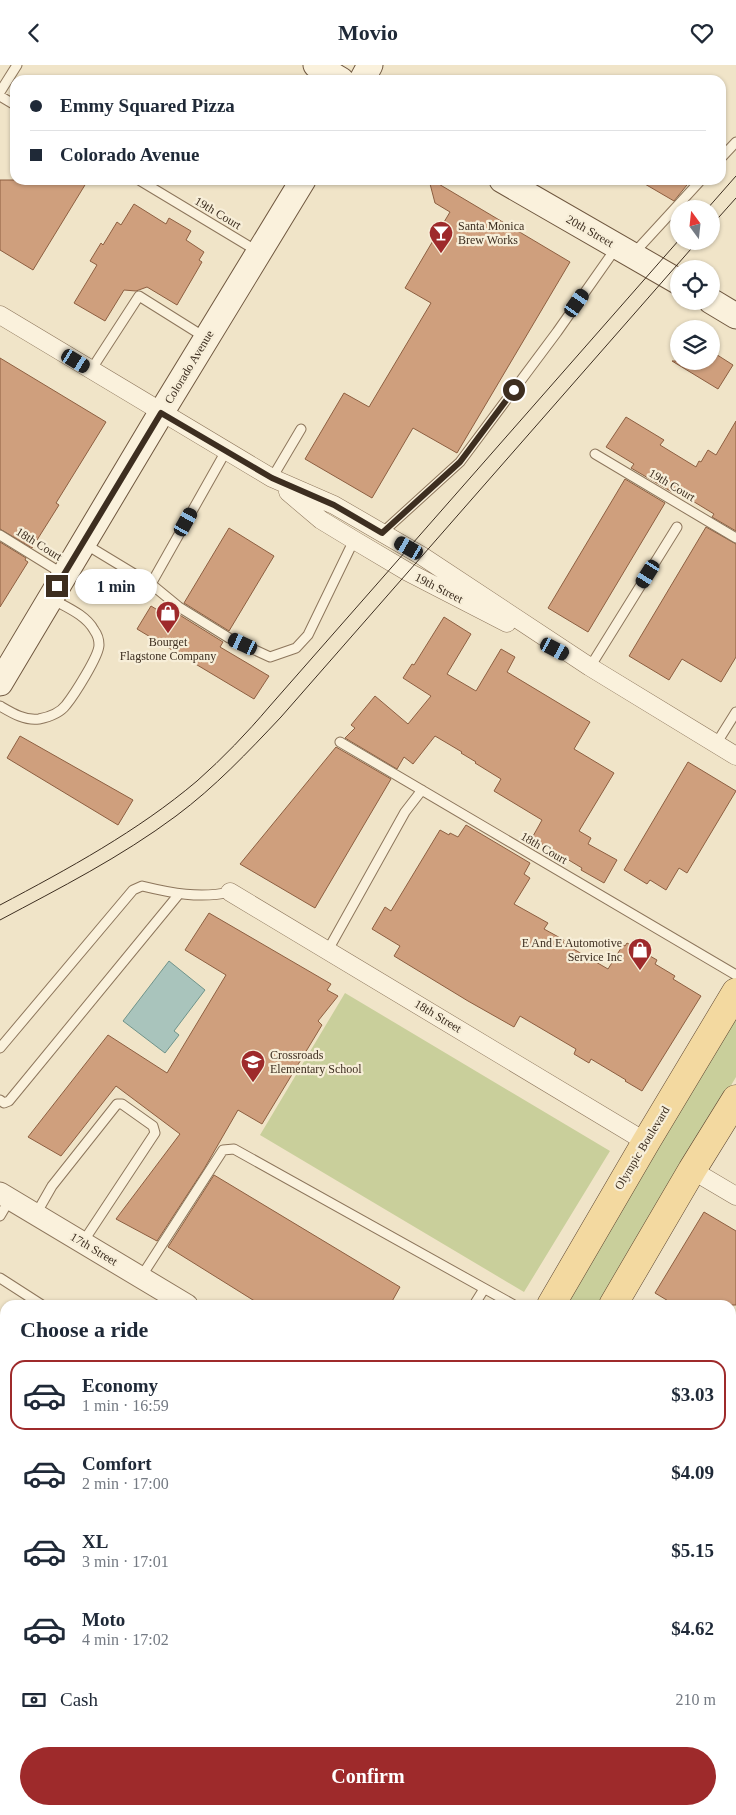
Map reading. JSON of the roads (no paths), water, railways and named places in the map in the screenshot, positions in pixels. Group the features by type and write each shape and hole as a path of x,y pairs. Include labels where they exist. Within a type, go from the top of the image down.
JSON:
{"main road":[{"path":"316,65 333,75"},
{"name":"Colorado Avenue","path":"0,683 299,185"},
{"name":"20th Street","path":"511,185 670,277"},
{"path":"720,306 736,316"},
{"name":"Olympic Boulevard","path":"554,1300 736,992"},
{"path":"615,1300 736,1099"}],"street":[{"name":"19th Street","path":"0,315 272,478 334,505 438,565 590,667 736,756"},
{"name":"19th Street","path":"272,478 321,520 354,540 408,572 590,667"},
{"name":"18th Street","path":"230,892 646,1142"},
{"path":"692,1170 736,1196"},
{"name":"17th Street","path":"3,1202 36,1214 179,1300"}],"lane":[{"path":"0,94 10,77"},
{"path":"726,153 736,142"},
{"name":"19th Court","path":"147,185 258,252"},
{"path":"382,533 460,462 557,332 625,251 696,185"},
{"path":"91,370 139,296 206,338"},
{"path":"272,478 301,429"},
{"path":"151,584 226,451"},
{"name":"19th Court","path":"595,454 736,538"},
{"path":"590,667 677,527"},
{"name":"18th Court","path":"0,535 64,575"},
{"path":"83,543 151,584 179,607 229,638 270,657 296,648 308,635 354,540"},
{"path":"0,706 20,717 37,719 51,716 66,706 98,655 100,643 94,629 81,615 50,598"},
{"path":"716,744 736,713"},
{"name":"18th Court","path":"340,742 736,975"},
{"path":"328,950 405,812 422,790"},
{"path":"0,1048 133,890 142,886 179,894 216,895 230,892"},
{"path":"0,1100 4,1103 9,1101 179,894"},
{"path":"36,1214 52,1186 117,1104 122,1104 153,1126 155,1133 83,1242"},
{"path":"141,1277 223,1149 234,1149 505,1300"},
{"path":"0,1278 34,1300"},
{"path":"477,1300 484,1289"}],"water":[{"path":"169,961 205,990 174,1031 179,1035 165,1053 123,1021"}],"tram line":[{"path":"715,200 736,176"},
{"path":"720,216 736,198"},
{"path":"0,905 127,833 197,781 225,754 261,717 670,250"},
{"path":"0,920 134,845 176,816 231,769 281,717 690,250"}],"place":[{"name":"Santa Monica Brew Works","path":"441,254"},
{"name":"Bourget Flagstone Company","path":"168,634"},
{"name":"E And E Automotive Service Inc","path":"640,971"},
{"name":"Crossroads Elementary School","path":"253,1083"}]}
